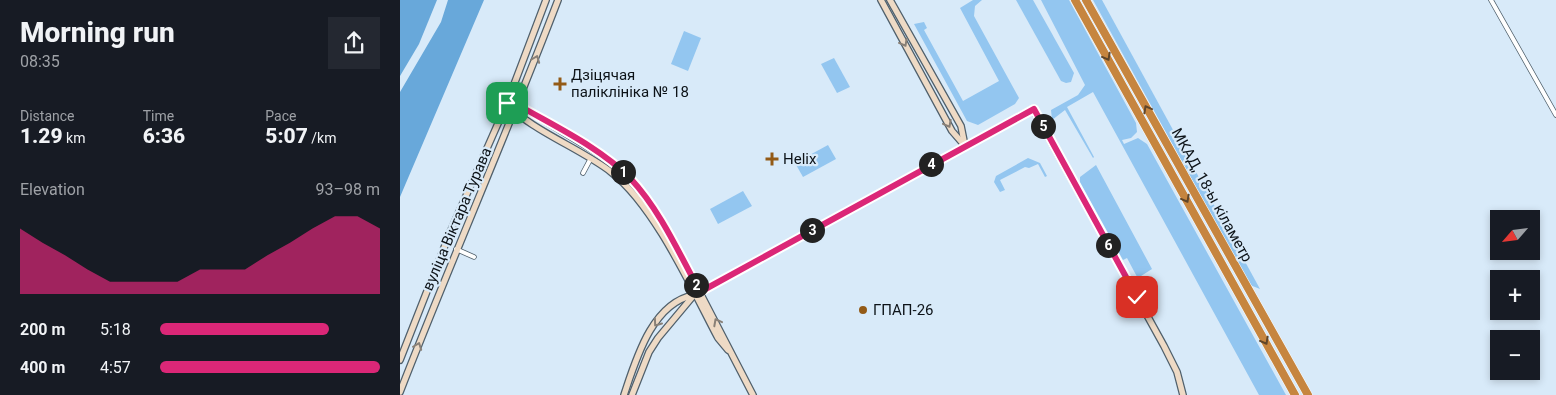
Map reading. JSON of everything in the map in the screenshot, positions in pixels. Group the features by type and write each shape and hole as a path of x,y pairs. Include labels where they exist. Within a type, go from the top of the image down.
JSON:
{"highway":[{"name":"МКАД, 18-ы кіламетр","path":"1075,0 1295,395"},
{"name":"МКАД, 18-ы кіламетр","path":"1086,0 1308,395"}],"main road":[{"name":"вуліца Віктара Турава","path":"400,360 451,230 507,103 546,0"},
{"name":"вуліца Віктара Турава","path":"400,392 456,249 515,113 558,0"},
{"path":"881,0 952,131 965,146"},
{"path":"890,0 961,126 965,146"},
{"path":"507,103 518,105 595,150 619,168 641,192 662,222 697,293"},
{"path":"507,103 515,113 591,158 612,173 635,195 697,293 753,395"},
{"path":"624,395 642,349 655,325 681,298 697,293 1034,109 1164,346 1176,372 1182,395"},
{"path":"591,158 595,150"},
{"path":"632,395 649,352 658,338 697,293"}],"street":[{"path":"1491,0 1556,115"},
{"path":"583,173 591,158"},
{"path":"456,249 474,257"}],"shaded area":[{"path":"400,0 437,0 419,44 400,76"},
{"path":"448,0 484,0 400,197 400,92 441,22"},
{"path":"973,0 982,0 975,6 974,16 1019,98 1015,104 978,125 967,121 914,24 924,22 927,28 924,30 963,101 999,81 960,8"},
{"path":"1016,0 1033,0 1074,73 1071,82 1061,81"},
{"path":"1041,0 1069,0 1136,123 1137,132 1131,138 1122,140 1124,144 1138,138 1147,144 1286,395 1259,395 1093,92 1067,107 1093,158 1065,110 1052,120 1051,110 1078,95 1085,85"},
{"path":"1093,0 1102,0 1260,289 1250,285"},
{"path":"684,31 701,38 688,71 671,64"},
{"path":"834,58 850,87 837,93 821,64"},
{"path":"828,145 836,159 803,177 795,163"},
{"path":"1028,158 1040,163 1047,176 1045,177 1038,164 1029,168 1025,167 1000,180 1005,190 1000,192 994,182 996,176"},
{"path":"1096,165 1152,269 1141,276 1146,287 1143,288 1127,258 1123,260 1080,182 1080,177"},
{"path":"743,191 752,206 718,224 710,209"}],"place":[{"name":"Дзіцячая паліклініка № 18","path":"560,84"},
{"name":"Helix","path":"772,159"},
{"name":"ГПАП-26","path":"863,310"}],"route":[{"path":"507,103 518,105 595,150 619,168 641,192 662,222 700,292 1034,109 1137,297"}]}
